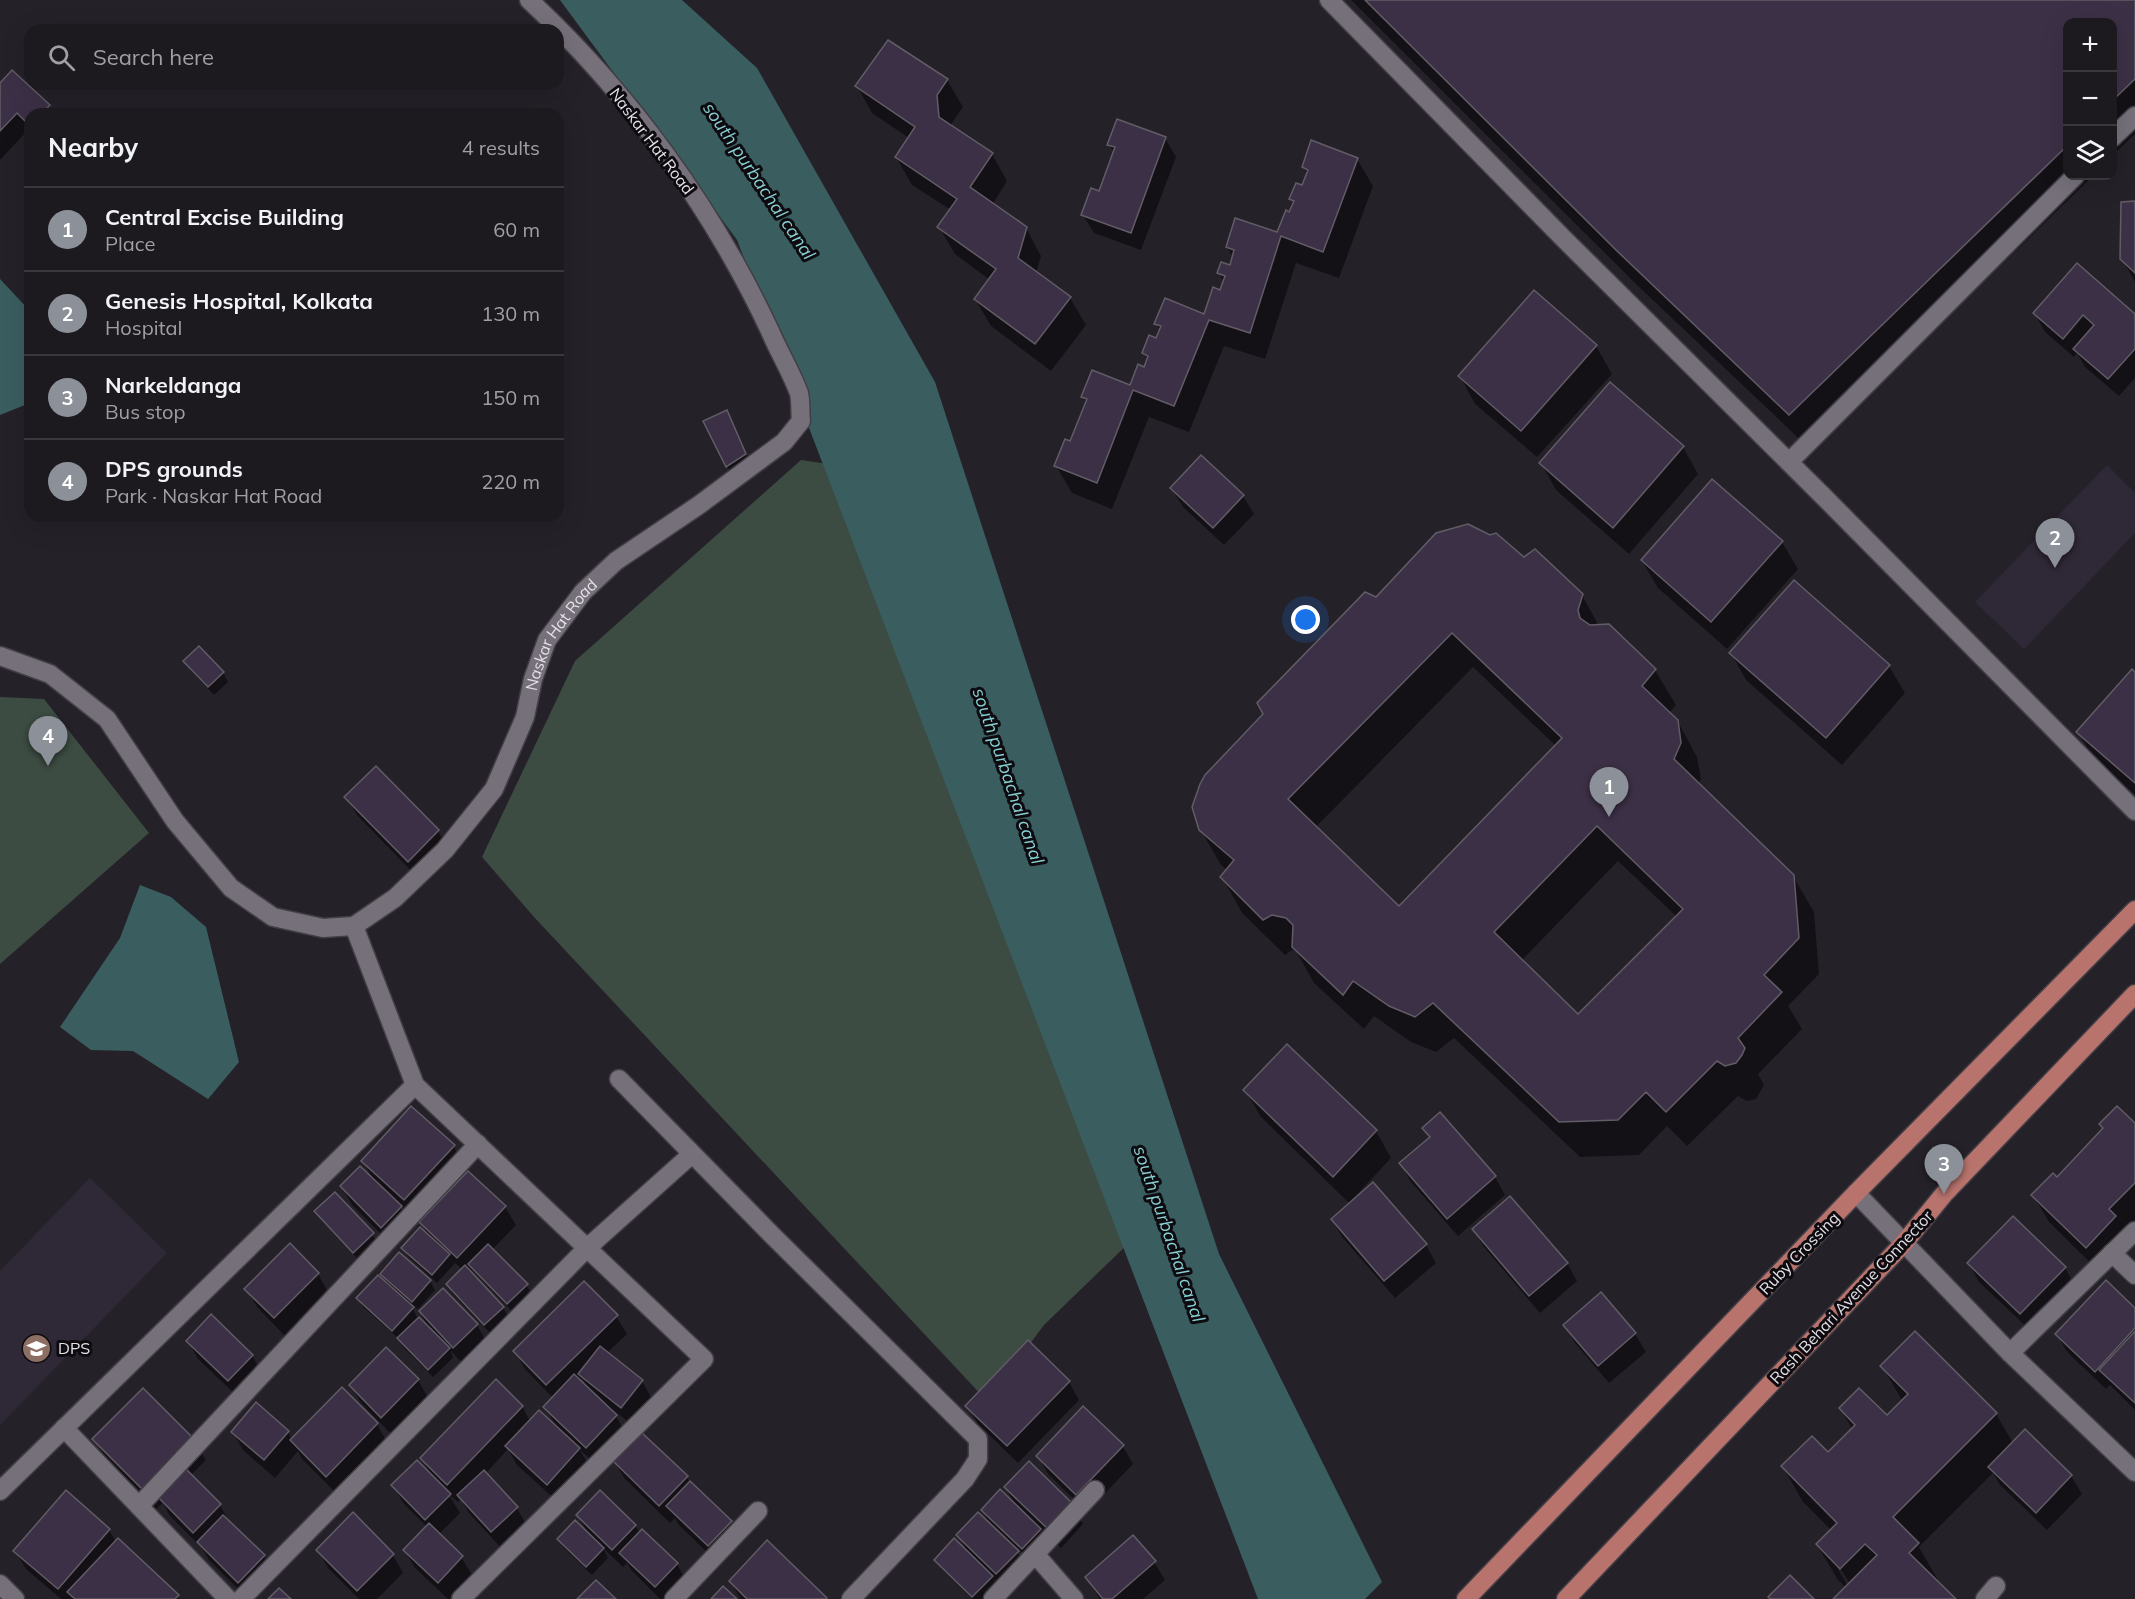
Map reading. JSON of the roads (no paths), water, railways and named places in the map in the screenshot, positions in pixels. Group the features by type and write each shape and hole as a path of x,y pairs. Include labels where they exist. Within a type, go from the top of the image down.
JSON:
{"main road":[{"name":"Ruby Crossing","path":"1466,1599 1856,1193 2135,910"},
{"name":"Rash Behari Avenue Connector","path":"1566,1599 1904,1243 1944,1194 2135,994"}],"street":[{"name":"Naskar Hat Road","path":"529,0 555,24"},
{"path":"1329,0 2135,811"},
{"name":"Naskar Hat Road","path":"354,926 395,898 446,850 494,789 525,717 533,679 547,640 583,592 616,561 699,505 784,442 801,421 799,395 762,315 717,232 669,157 564,34"},
{"path":"2117,133 2135,116"},
{"path":"1789,462 2071,180"},
{"path":"0,656 50,674 106,719 175,821 231,888 273,917 323,928 354,926 415,1085 704,1359 461,1599"},
{"path":"619,1079 780,1244 978,1439 978,1459 965,1479 851,1599"},
{"path":"0,1491 415,1085"},
{"path":"139,1506 478,1144"},
{"path":"241,1599 587,1248 692,1154"},
{"path":"1856,1193 2010,1353 2135,1472"},
{"path":"2010,1353 2135,1231"},
{"path":"2112,1253 2135,1275"},
{"path":"64,1428 228,1599"},
{"path":"993,1599 1095,1490"},
{"path":"674,1599 758,1511"},
{"path":"1035,1554 1074,1599"},
{"path":"0,1584 15,1599"}],"water":[{"name":"south purbachal canal","path":"560,0 682,0 757,68 935,382 1219,1254 1382,1582 1365,1599 1258,1599 737,240"},
{"path":"0,279 24,305 24,405 0,415"},
{"path":"140,885 171,897 206,927 239,1062 208,1099 133,1051 91,1050 60,1027 120,938"}],"place":[{"name":"Genesis Hospital, Kolkata","path":"2055,568"},
{"name":"DPS grounds","path":"48,766"},
{"name":"Central Excise Building","path":"1609,817"},
{"name":"Narkeldanga","path":"1944,1194"},
{"name":"DPS","path":"37,1348"}]}
